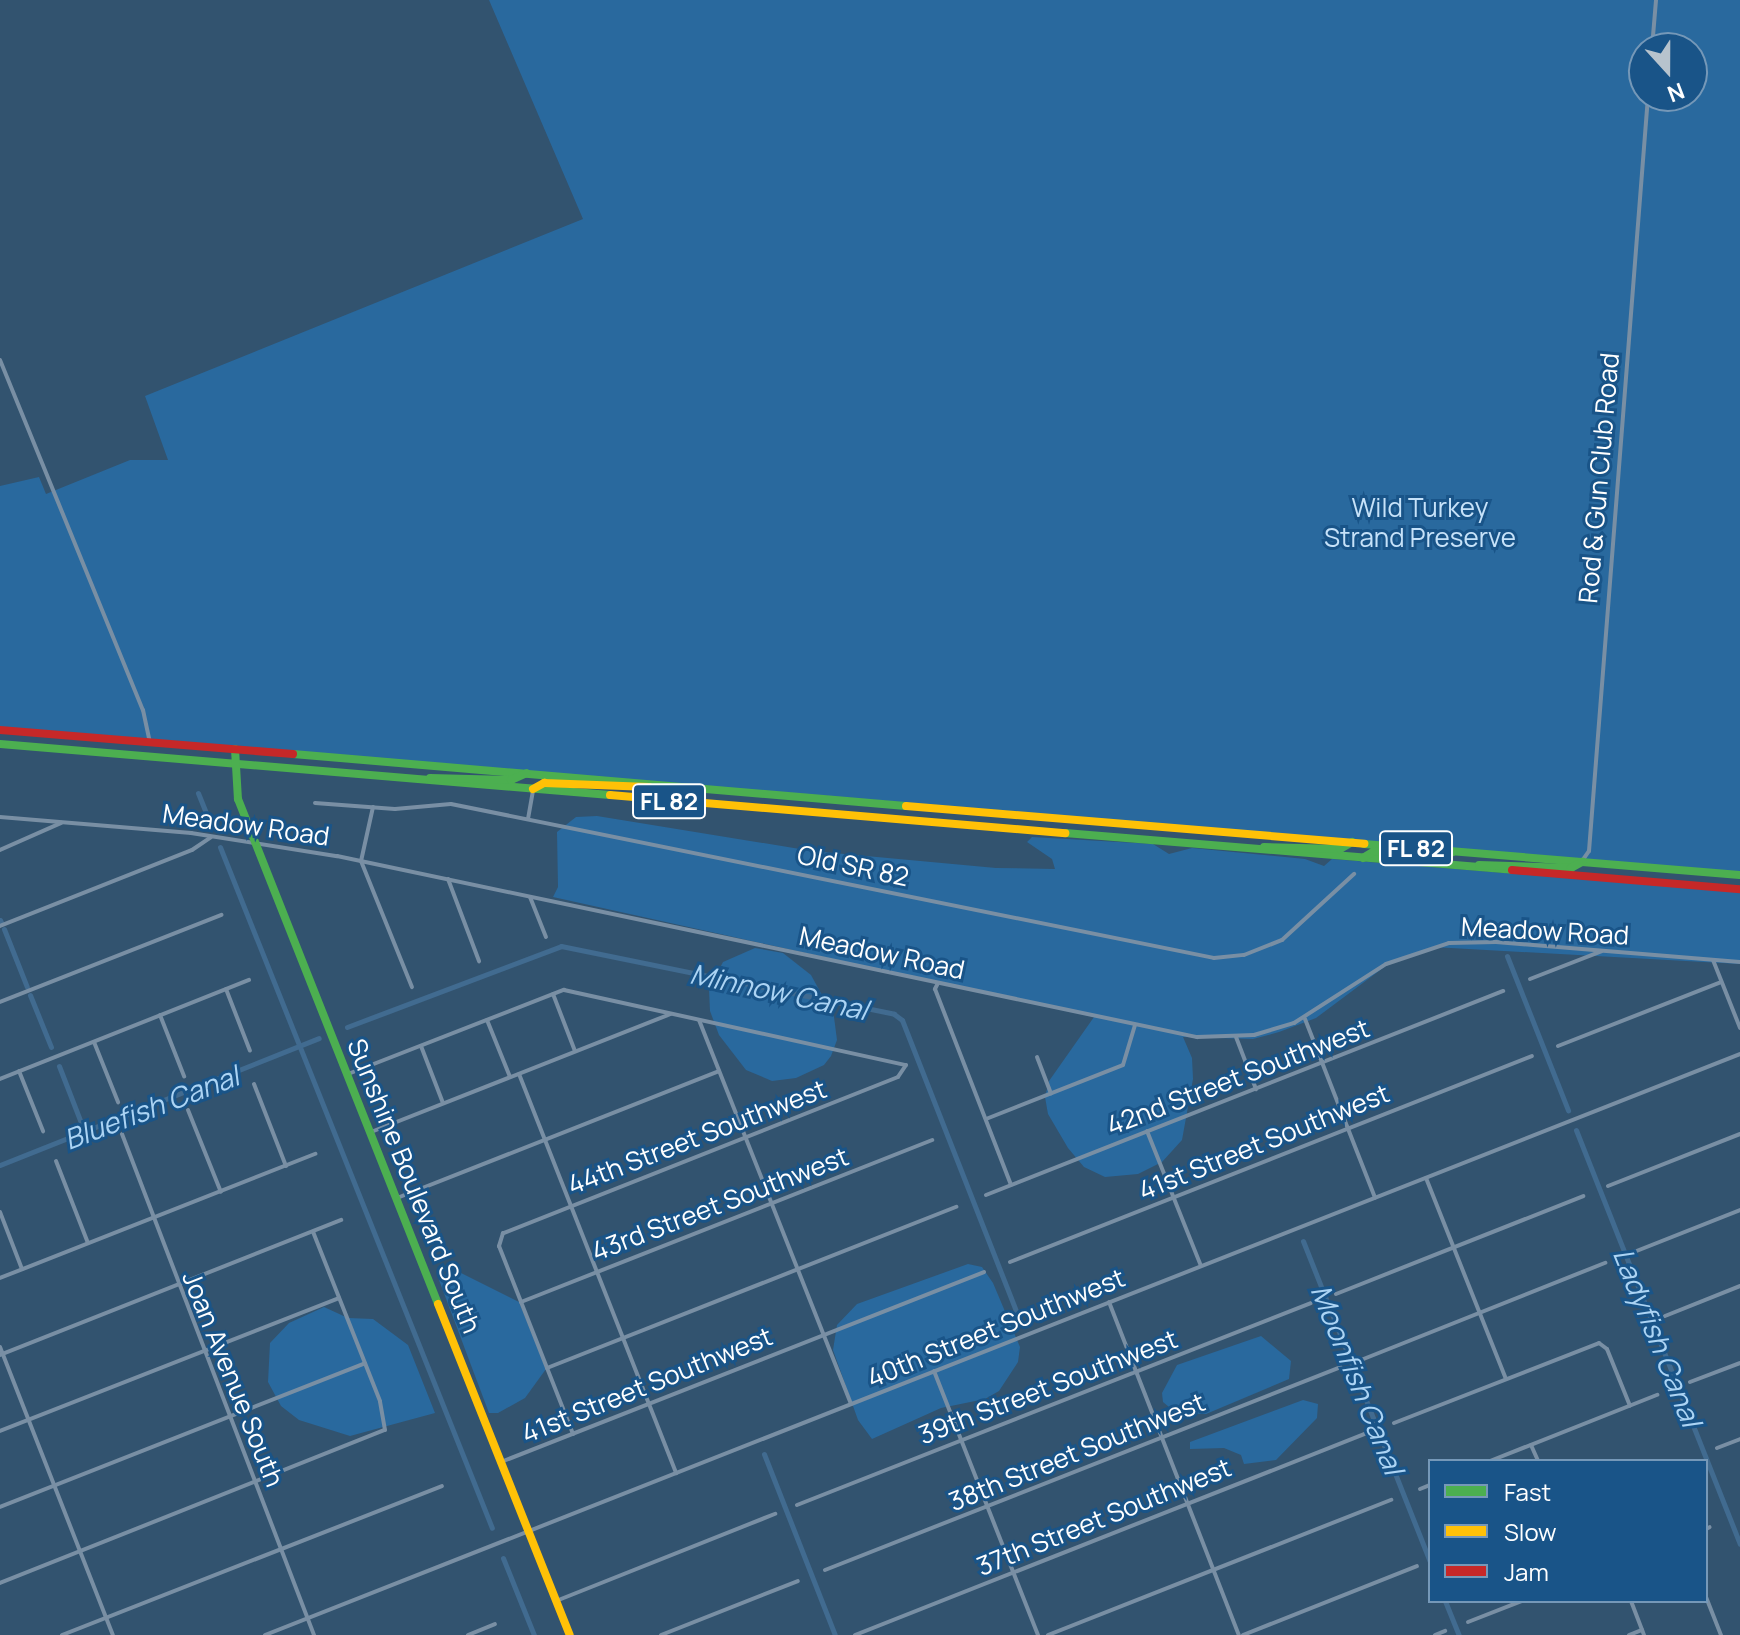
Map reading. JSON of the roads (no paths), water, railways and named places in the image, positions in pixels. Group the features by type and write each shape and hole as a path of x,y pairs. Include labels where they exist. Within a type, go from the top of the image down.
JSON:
{"main road":[{"name":"FL 82","path":"0,730 1740,875"},
{"name":"FL 82","path":"0,744 1740,889"},
{"name":"Sunshine Boulevard South","path":"235,749 236,793 570,1635"},
{"path":"424,780 439,775 511,780 527,773"},
{"path":"533,789 544,783 643,789 655,785"},
{"path":"1250,849 1340,849 1352,842"},
{"path":"1363,858 1374,851 1444,856 1455,851"},
{"path":"1469,868 1491,863 1571,868 1582,862"}],"street":[{"path":"1653,32 1656,0"},
{"name":"Rod & Gun Club Road","path":"1582,862 1589,851 1647,112"},
{"path":"0,360 143,710 150,742"},
{"path":"528,819 533,789"},
{"name":"Old SR 82","path":"315,803 373,807 436,802 1214,958 1255,952 1282,940 1354,874"},
{"path":"373,807 361,861 412,987"},
{"name":"Meadow Road","path":"0,817 213,836 361,861 1197,1037 1236,1037 1305,1019 1386,964 1438,945 1487,941 1740,962"},
{"path":"0,850 63,822"},
{"path":"0,926 192,850 213,836"},
{"path":"448,879 479,961"},
{"path":"530,897 546,937"},
{"path":"0,1002 221,915"},
{"path":"1530,979 1604,951"},
{"path":"1713,960 1740,1028"},
{"path":"0,1079 249,980"},
{"path":"1558,1046 1721,982"},
{"path":"938,983 938,998 1011,1185"},
{"path":"226,989 250,1051"},
{"path":"348,1074 564,990 699,1018 851,1404"},
{"name":"42nd Street Southwest","path":"986,1195 1503,991"},
{"path":"553,994 576,1051"},
{"path":"371,1132 673,1013"},
{"path":"160,1015 184,1076"},
{"name":"44th Street Southwest","path":"521,1302 499,1237 907,1070 901,1061 699,1018"},
{"path":"1305,1019 1375,1198"},
{"path":"487,1020 510,1077"},
{"path":"986,1119 1123,1065 1135,1025"},
{"path":"1236,1037 1256,1089"},
{"path":"94,1042 118,1102"},
{"path":"421,1046 444,1104"},
{"name":"40th Street Southwest","path":"265,1635 1740,1054"},
{"name":"41st Street Southwest","path":"1010,1262 1532,1056"},
{"path":"1037,1057 1051,1093"},
{"path":"19,1071 43,1131"},
{"path":"397,1198 719,1071"},
{"path":"519,1074 676,1473"},
{"path":"254,1084 286,1166"},
{"path":"188,1110 221,1192"},
{"path":"1147,1131 1201,1266"},
{"name":"Joan Avenue South","path":"122,1134 150,1219 314,1635"},
{"path":"1608,1186 1740,1134"},
{"name":"43rd Street Southwest","path":"521,1302 932,1140"},
{"path":"0,1278 315,1154"},
{"path":"56,1161 88,1243"},
{"path":"1426,1178 1506,1379"},
{"path":"1336,1294 1583,1196"},
{"path":"547,1368 956,1207"},
{"path":"1634,1252 1740,1210"},
{"path":"0,1212 22,1269"},
{"path":"1,1354 341,1220"},
{"path":"0,1583 385,1430 386,1419 313,1232"},
{"path":"1361,1360 1605,1263"},
{"name":"41st Street Southwest","path":"501,1462 984,1272"},
{"path":"1665,1316 1740,1286"},
{"path":"0,1431 339,1298"},
{"path":"521,1302 573,1434"},
{"path":"1109,1302 1241,1635 1417,1566"},
{"name":"39th Street Southwest","path":"797,1505 1311,1303"},
{"path":"1394,1423 1594,1344 1607,1349 1630,1406"},
{"path":"0,1347 113,1635"},
{"path":"0,1507 365,1363"},
{"path":"1690,1382 1740,1363"},
{"name":"38th Street Southwest","path":"825,1570 1341,1367"},
{"path":"934,1371 1038,1635"},
{"path":"1495,1459 1657,1395"},
{"name":"37th Street Southwest","path":"855,1635 1367,1433"},
{"path":"1717,1448 1740,1439"},
{"path":"1531,1445 1537,1459"},
{"path":"62,1635 442,1486"},
{"path":"1420,1489 1428,1486"},
{"path":"1048,1635 1391,1500"},
{"path":"556,1601 775,1514"},
{"path":"661,1635 798,1581"},
{"path":"1708,1602 1721,1635"},
{"path":"1468,1622 1517,1603"},
{"path":"1629,1635 1643,1632 1632,1603"},
{"path":"468,1635 495,1624"},
{"path":"1435,1635 1445,1631"}],"waterway":[{"path":"198,793 211,825"},
{"path":"220,847 492,1528"},
{"path":"4,929 27,987"},
{"name":"Minnow Canal","path":"347,1027 561,946 894,1014 902,1020 1020,1321"},
{"name":"Ladyfish Canal","path":"1507,956 1568,1110"},
{"path":"30,995 51,1047"},
{"name":"Bluefish Canal","path":"0,1165 319,1038"},
{"path":"59,1066 85,1133"},
{"name":"Ladyfish Canal","path":"1576,1130 1706,1459"},
{"name":"Moonfish Canal","path":"1303,1241 1428,1557"},
{"path":"764,1454 835,1635"},
{"name":"Ladyfish Canal","path":"1708,1463 1740,1544"},
{"path":"503,1558 534,1635"},
{"name":"Moonfish Canal","path":"1446,1603 1459,1635"}],"park label":[{"name":"Wild Turkey Strand Preserve","path":"1420,523"}]}
